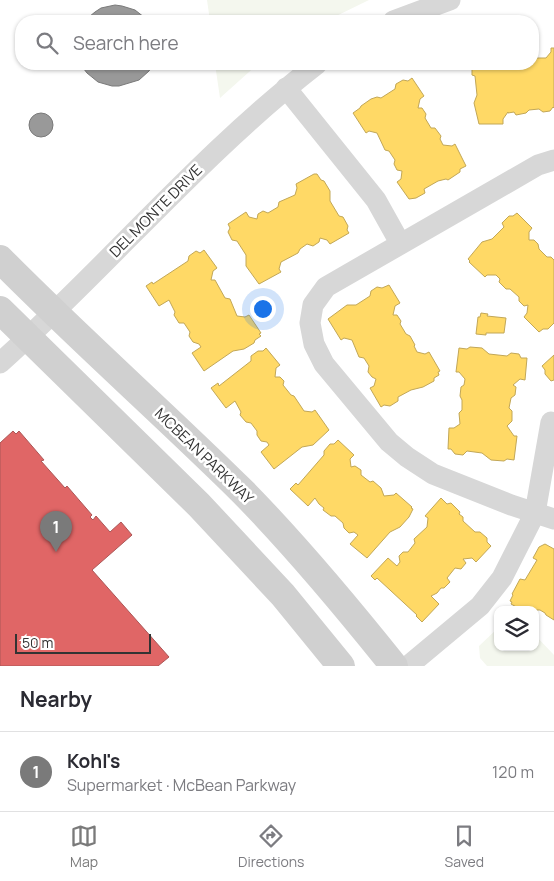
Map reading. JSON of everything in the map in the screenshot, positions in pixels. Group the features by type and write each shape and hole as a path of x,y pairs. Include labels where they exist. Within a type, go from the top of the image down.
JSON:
{"main road":[{"name":"MCBEAN PARKWAY","path":"0,259 52,312 243,493 336,594 394,666"},
{"path":"0,310 200,505 283,595 341,666"}],"street":[{"path":"409,15 450,0"},
{"name":"DEL MONTE DRIVE","path":"0,363 224,145 286,88 309,70"},
{"path":"286,88 376,200 400,243"},
{"path":"544,516 433,474 407,458 389,442 324,364 314,344 310,323 313,305 326,287 538,165 554,160"},
{"path":"408,666 480,606 502,578 544,516 551,422"}],"shaded area":[{"path":"207,0 369,0 338,15 209,15"},
{"path":"216,70 251,70 220,98"},
{"path":"494,632 494,651 539,651 539,639 554,655 554,666 487,666 480,658 479,646"}],"building: Homes":[{"path":"551,48 554,48 554,108 543,112 539,109 529,110 526,113 516,115 514,112 508,112 503,119 503,124 479,124 474,103 477,95 475,76 472,75 472,70 539,70 539,58 546,58 551,52"},
{"path":"412,78 424,96 420,99 418,108 422,108 431,128 435,128 441,136 440,139 443,145 452,146 455,144 466,166 448,180 438,181 424,189 425,193 416,198 409,199 397,182 401,179 402,171 397,170 394,164 395,160 389,151 385,150 377,133 369,131 366,133 353,113 371,99 381,98 395,89 396,84"},
{"path":"317,174 324,181 330,191 330,201 339,216 343,217 348,226 347,230 349,233 330,244 327,240 320,238 319,242 313,246 307,244 298,253 281,262 279,269 281,272 259,284 246,266 246,255 237,241 232,240 228,232 230,228 228,224 246,212 249,217 257,219 258,214 263,211 268,213 278,207 279,202 295,195 296,184"},
{"path":"517,213 532,228 529,232 529,240 534,240 547,257 551,257 554,260 554,323 548,329 543,329 539,332 524,317 527,313 528,305 524,306 519,301 519,297 499,282 500,279 496,275 487,275 485,277 468,259 482,242 492,239 504,227 502,223 509,216"},
{"path":"204,250 217,268 213,271 211,280 215,280 225,298 230,299 237,316 245,317 249,315 261,336 254,343 244,349 233,351 204,371 192,353 201,347 193,342 189,336 190,332 184,323 179,323 169,300 159,306 146,286 152,282 153,284 188,261 189,256 196,251 200,253"},
{"path":"389,285 400,303 395,306 393,315 397,315 401,321 400,324 406,334 410,336 417,352 425,354 429,352 440,371 438,372 439,375 434,378 434,381 398,397 398,401 390,406 384,405 381,407 370,388 374,386 376,379 368,372 369,366 364,358 359,357 352,340 344,338 341,340 328,319 347,305 356,305 370,296 371,291 377,287 382,288"},
{"path":"481,313 488,314 487,316 506,318 504,333 476,334 478,317 480,317"},
{"path":"470,347 482,348 489,354 507,356 511,353 519,354 521,358 527,358 525,380 520,379 513,385 516,387 515,395 511,398 509,408 512,411 512,421 507,426 514,436 517,436 514,460 491,460 482,453 467,451 463,455 455,454 451,449 448,449 449,428 454,428 460,424 459,413 462,410 460,396 461,387 464,385 465,379 459,372 456,372 459,348 467,349"},
{"path":"266,348 280,365 276,368 275,377 280,377 284,381 283,385 294,396 304,411 312,412 315,410 329,430 313,445 302,447 274,469 261,452 269,445 267,442 261,441 251,423 246,422 240,415 241,412 235,401 226,408 211,388 218,383 219,386 251,361 251,356"},
{"path":"554,355 554,380 551,381 545,374 542,366"},
{"path":"338,440 354,455 350,459 351,467 355,466 361,470 361,475 370,482 373,481 381,488 384,496 396,493 413,509 400,527 390,532 367,558 350,544 358,535 354,532 349,533 344,528 343,523 335,516 331,516 323,510 324,508 315,498 308,506 290,489 296,483 298,485 324,455 324,451 330,444 334,444"},
{"path":"441,498 447,504 451,503 460,512 459,514 463,517 463,521 475,532 480,532 487,538 487,542 491,546 476,562 472,558 463,559 466,563 461,569 455,568 447,578 450,582 431,596 439,604 422,622 417,615 377,578 375,580 371,576 388,558 397,566 400,562 399,556 403,552 408,552 415,543 414,539 427,527 428,518 425,516"},
{"path":"545,544 554,549 554,620 539,610 539,606 515,606 510,601 520,579 525,580 537,560 533,558 539,547"}],"building: Shops":[{"path":"13,431 16,434 19,431 44,460 41,461 65,488 67,486 92,515 90,517 93,520 96,516 110,532 121,522 132,535 92,570 169,657 158,666 0,666 0,443"}],"building: Industry":[{"path":"115,5 122,6 135,10 141,15 91,15 101,8"},
{"path":"85,70 150,70 139,80 119,86 98,82"},
{"path":"41,113 49,117 53,125 49,133 41,137 33,133 29,125 33,117"}],"place":[{"name":"Kohl's","path":"56,552"}]}
